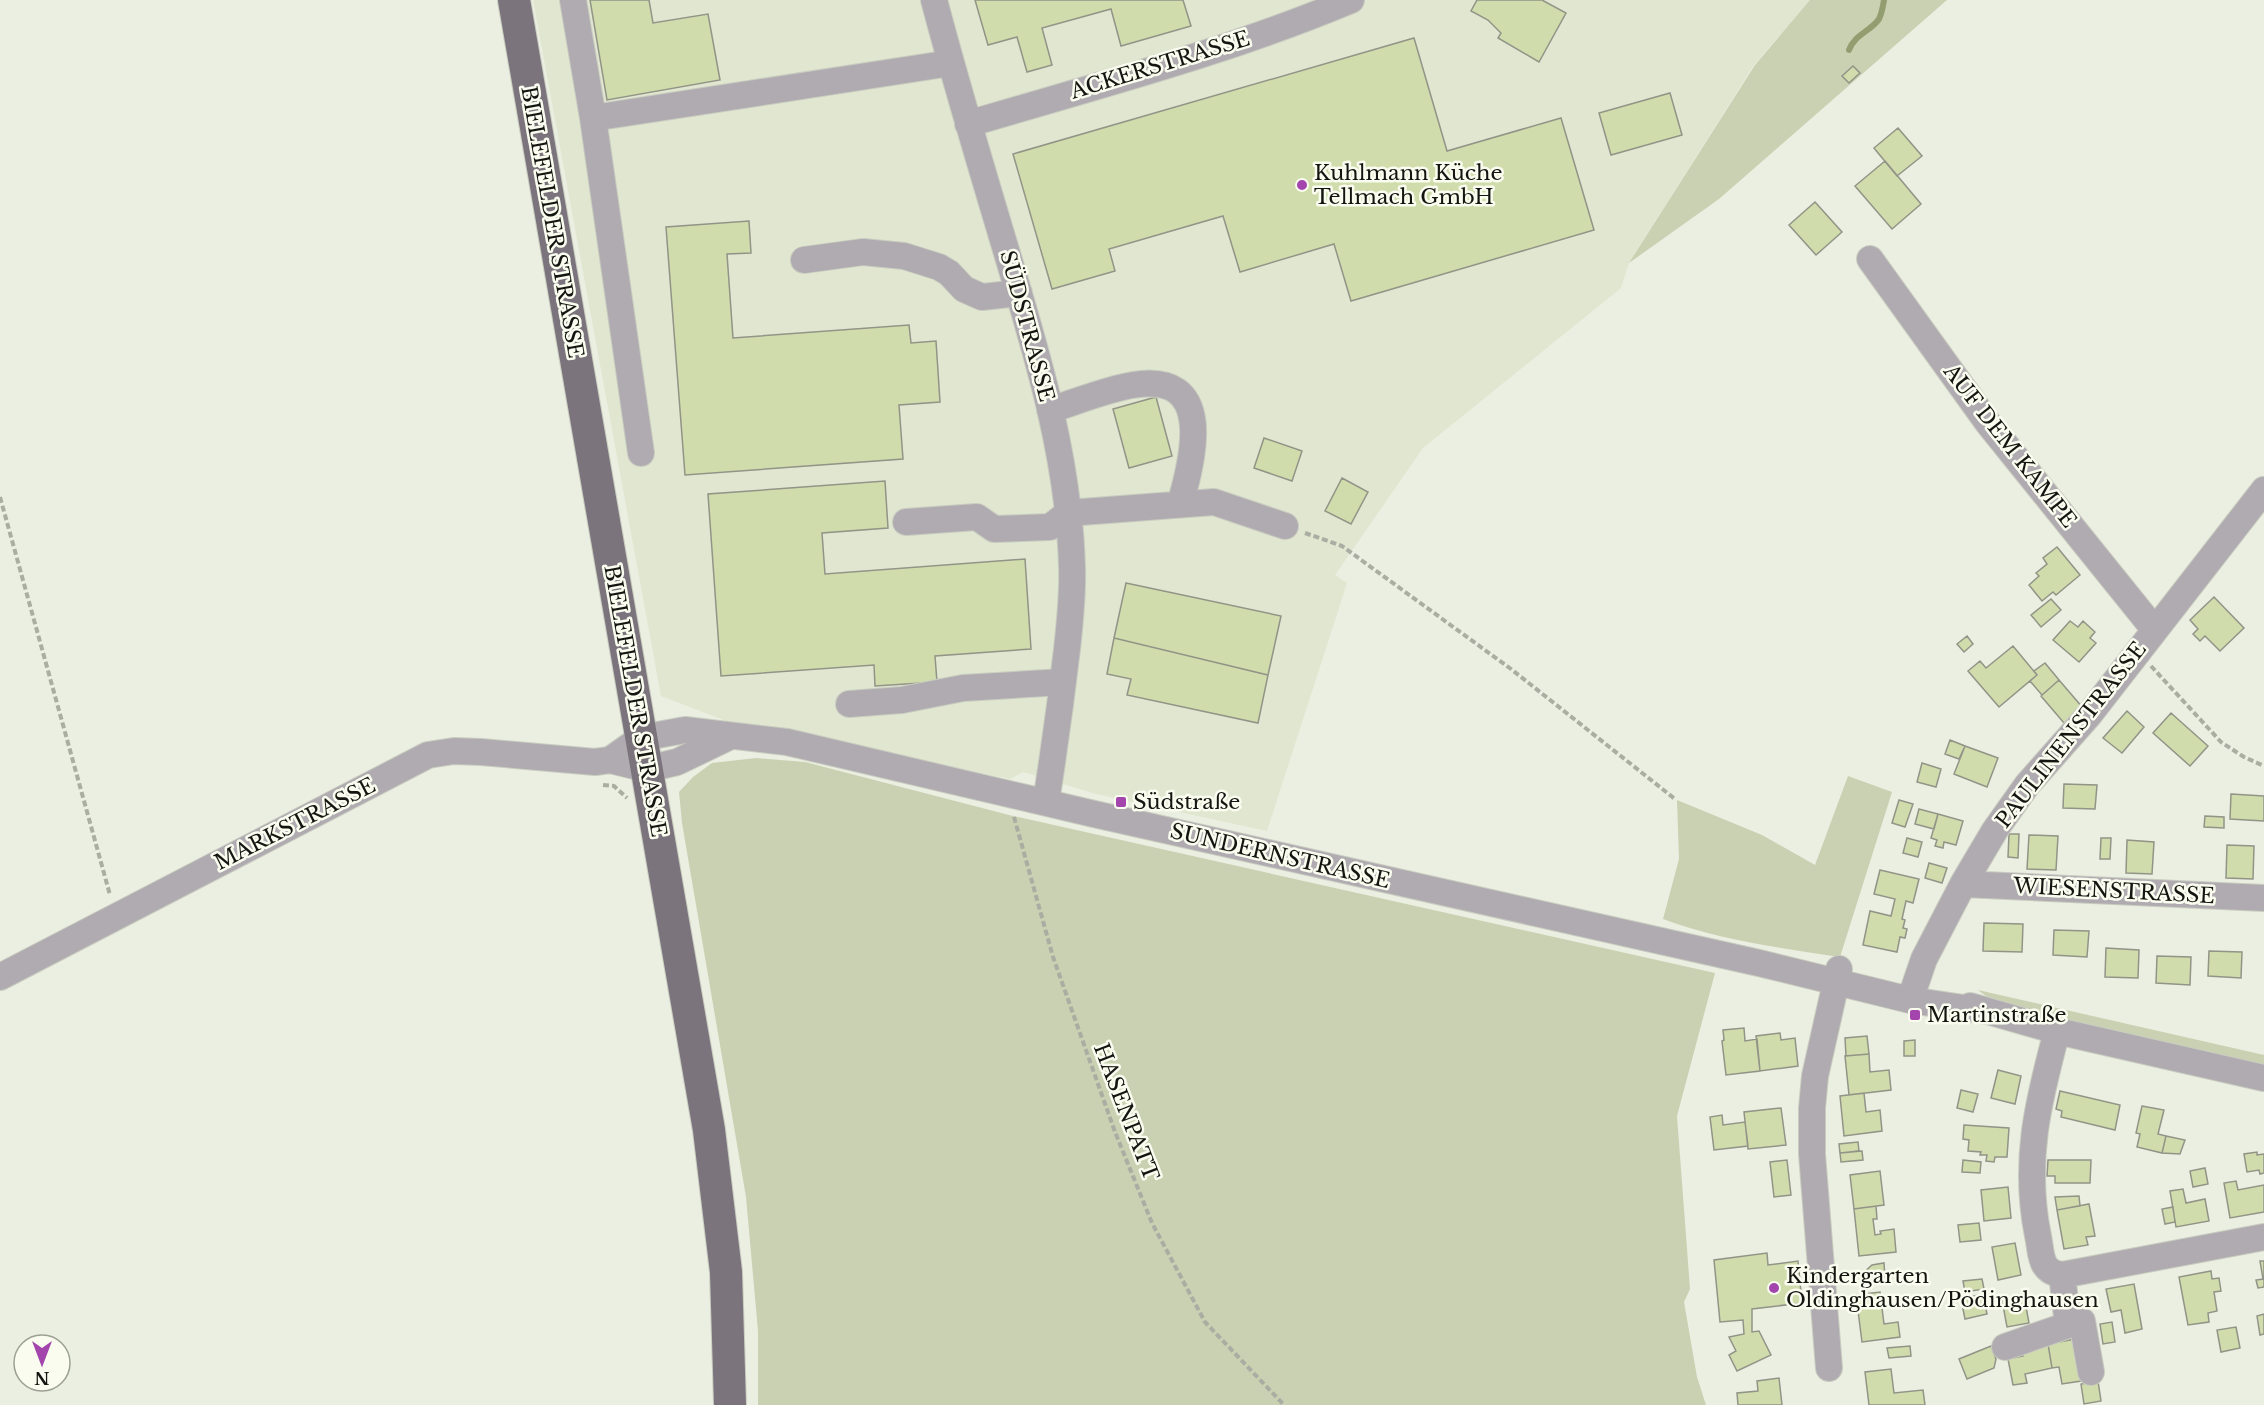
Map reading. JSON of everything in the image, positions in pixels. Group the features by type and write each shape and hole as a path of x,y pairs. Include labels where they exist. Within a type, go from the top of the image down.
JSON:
{"main road":[{"name":"BIELEFELDER STRASSE","path":"514,0 709,1130 726,1272 730,1405"}],"street":[{"path":"573,0 641,453"},
{"name":"SÜDSTRASSE","path":"934,0 968,124 1034,342 1060,457 1068,513 1072,569 1063,682 1046,802"},
{"name":"ACKERSTRASSE","path":"968,124 1243,40 1300,21 1350,0"},
{"path":"592,118 951,63"},
{"path":"804,260 863,252 904,256 939,267 950,273 964,289 982,297 1019,293"},
{"name":"AUF DEM KAMPE","path":"1870,259 1988,423 2154,629"},
{"path":"1050,410 1134,384 1160,384 1177,390 1188,401 1193,420 1194,449 1180,504"},
{"name":"PAULINENSTRASSE","path":"1912,992 1924,959 1963,884 1995,830 2027,785 2089,715 2264,490"},
{"path":"906,522 977,517 994,529 1050,527 1068,513 1214,502 1285,526"},
{"path":"849,704 902,700 963,688 1063,682"},
{"name":"SUNDERNSTRASSE","path":"642,738 686,730 787,742 1759,963 1837,975 1912,992 2057,1031 2264,1078"},
{"path":"649,781 677,762 731,736"},
{"path":"610,760 642,738"},
{"name":"MARKSTRASSE","path":"0,977 428,755 454,751 595,762 610,760 649,781"},
{"name":"WIESENSTRASSE","path":"1963,884 2264,898"},
{"path":"1829,1368 1812,1154 1812,1108 1815,1077 1837,975"},
{"path":"2057,1031 2038,1106 2030,1165 2035,1224 2043,1265 2051,1273 2062,1275 2264,1237"},
{"path":"2062,1275 2068,1325"},
{"path":"2005,1347 2082,1321 2091,1372"}],"path":[{"path":"0,497 116,917"},
{"path":"1285,526 1342,546 1511,669 1676,799"},
{"path":"2138,652 2221,742 2244,757 2264,766"},
{"path":"591,784 614,786 626,798 649,781"},
{"name":"HASENPATT","path":"1011,793 1010,806 1053,957 1116,1132 1152,1223 1205,1322 1284,1405"}],"shaded area":[{"path":"533,0 1810,0 1754,65 1629,263 1621,288 1423,448 1335,575 1347,583 1267,831 1096,794 1023,772 1010,779 729,722 661,696"},
{"path":"1810,0 1947,0 1719,199 1629,263 1755,65"},
{"path":"756,758 805,762 1009,815 1715,973 1677,1116 1690,1289 1684,1302 1697,1377 1706,1405 758,1405 758,1331 746,1197 682,823 679,792 693,777 712,763"},
{"path":"1848,776 1892,792 1840,957 1728,938 1663,919 1679,859 1677,800 1762,835 1815,865"},
{"path":"1978,990 2264,1055 2264,1069 1998,1005"}],"building":[{"path":"590,0 649,0 653,23 708,14 720,80 607,100"},
{"path":"975,0 1183,0 1191,26 1121,46 1111,9 1042,28 1052,65 1027,72 1017,37 988,45"},
{"path":"1477,0 1542,0 1566,13 1539,62 1498,38 1501,33 1488,20 1471,11"},
{"name":"Kuhlmann Küche Tellmach GmbH","path":"1414,38 1447,151 1561,118 1594,230 1351,301 1334,244 1240,272 1223,216 1109,249 1115,271 1052,289 1013,154"},
{"path":"1853,66 1860,73 1849,83 1842,76"},
{"path":"1670,93 1682,135 1611,155 1599,113"},
{"path":"1898,128 1922,156 1897,176 1874,148"},
{"path":"1885,161 1921,204 1892,229 1855,186"},
{"path":"1815,202 1842,232 1816,255 1789,225"},
{"path":"749,221 751,253 727,254 733,338 909,325 911,343 936,341 940,402 899,405 903,459 685,475 666,227"},
{"path":"1156,397 1172,456 1129,468 1113,409"},
{"path":"1264,438 1302,451 1292,481 1254,468"},
{"path":"1342,478 1368,492 1351,524 1325,511"},
{"path":"885,481 888,528 822,533 825,574 1025,559 1031,649 935,656 937,682 875,686 874,665 721,676 708,494"},
{"path":"2057,547 2080,575 2056,595 2053,592 2042,601 2029,585 2039,576 2036,573 2047,564 2043,558"},
{"path":"1126,583 1281,616 1268,675 1114,638"},
{"path":"2214,597 2244,628 2220,651 2205,636 2200,641 2193,634 2198,629 2190,620"},
{"path":"2051,599 2061,610 2041,627 2031,615"},
{"path":"2070,621 2078,627 2083,621 2095,632 2090,638 2096,643 2079,662 2053,640"},
{"path":"1967,636 1973,644 1964,652 1957,644"},
{"path":"1114,638 1268,675 1258,723 1127,695 1131,679 1107,674"},
{"path":"2013,646 2037,675 1999,707 1968,671 1980,661 1986,668"},
{"path":"2045,663 2059,680 2042,695 2030,681 2037,675 2034,671"},
{"path":"2059,680 2083,708 2064,723 2041,696"},
{"path":"2127,711 2144,727 2122,753 2103,738"},
{"path":"2171,713 2208,746 2190,766 2153,733"},
{"path":"1950,740 1965,746 1959,759 1945,754"},
{"path":"1965,746 1998,758 1987,787 1954,774"},
{"path":"1922,763 1941,769 1936,787 1917,782"},
{"path":"2064,784 2097,785 2095,809 2063,808"},
{"path":"2231,794 2264,796 2264,821 2230,819"},
{"path":"1899,800 1913,804 1905,827 1892,823"},
{"path":"1919,809 1938,814 1934,829 1915,824"},
{"path":"1938,814 1963,821 1956,845 1944,842 1943,848 1935,846 1937,840 1931,838"},
{"path":"2205,816 2224,817 2224,828 2204,827"},
{"path":"2009,834 2019,834 2018,858 2008,857"},
{"path":"2029,835 2058,836 2056,870 2027,869"},
{"path":"1907,838 1922,842 1918,857 1903,853"},
{"path":"2101,838 2111,838 2110,859 2100,859"},
{"path":"2127,840 2154,842 2152,874 2126,873"},
{"path":"2227,845 2254,846 2253,879 2226,878"},
{"path":"1929,863 1947,868 1942,883 1925,878"},
{"path":"1880,870 1919,879 1913,903 1906,901 1902,919 1905,920 1903,928 1907,929 1905,938 1900,937 1897,952 1863,945 1870,911 1891,916 1895,899 1874,894"},
{"path":"1984,923 2023,924 2022,952 1983,951"},
{"path":"2054,930 2089,931 2087,957 2053,955"},
{"path":"2106,948 2139,950 2138,978 2105,977"},
{"path":"2209,951 2242,952 2241,978 2208,976"},
{"path":"2157,956 2191,957 2190,985 2156,983"},
{"path":"1744,1028 1745,1041 1757,1039 1760,1071 1726,1075 1723,1030"},
{"path":"1780,1033 1781,1040 1795,1038 1798,1066 1760,1071 1756,1036"},
{"path":"1867,1036 1869,1054 1846,1056 1845,1038"},
{"path":"1915,1040 1915,1056 1904,1056 1904,1041"},
{"path":"1869,1054 1870,1072 1889,1070 1891,1090 1849,1095 1845,1056"},
{"path":"1998,1070 2021,1076 2015,1104 1991,1098"},
{"path":"1961,1090 1978,1094 1973,1112 1957,1108"},
{"path":"2060,1091 2120,1105 2115,1130 2061,1117 2062,1111 2056,1109"},
{"path":"1864,1093 1866,1112 1880,1110 1882,1131 1844,1136 1840,1096"},
{"path":"2142,1106 2164,1110 2158,1134 2166,1136 2162,1153 2137,1147 2140,1134 2136,1133"},
{"path":"1781,1108 1786,1145 1748,1149 1744,1112"},
{"path":"1722,1115 1723,1125 1745,1122 1748,1146 1714,1150 1710,1117"},
{"path":"1964,1125 2009,1128 2007,1157 1995,1157 1994,1162 1986,1161 1987,1155 1968,1151 1969,1140 1963,1139"},
{"path":"2166,1136 2185,1140 2180,1154 2162,1153"},
{"path":"1858,1142 1859,1151 1840,1153 1839,1144"},
{"path":"1862,1151 1863,1160 1841,1162 1840,1153"},
{"path":"2257,1152 2257,1155 2264,1154 2264,1173 2260,1174 2259,1170 2247,1172 2244,1154"},
{"path":"1787,1160 1791,1195 1774,1197 1770,1162"},
{"path":"1963,1160 1981,1162 1980,1173 1962,1172"},
{"path":"2048,1160 2091,1160 2090,1183 2055,1183 2055,1176 2047,1176"},
{"path":"2205,1168 2208,1184 2193,1187 2190,1171"},
{"path":"1880,1171 1884,1205 1854,1209 1850,1175"},
{"path":"2236,1181 2238,1190 2264,1185 2264,1212 2230,1218 2224,1183"},
{"path":"2008,1187 2011,1218 1984,1221 1981,1190"},
{"path":"2183,1189 2186,1203 2205,1199 2209,1221 2176,1227 2170,1191"},
{"path":"2079,1196 2080,1206 2057,1210 2055,1197"},
{"path":"2089,1204 2095,1236 2086,1237 2088,1245 2064,1249 2057,1210"},
{"path":"1876,1206 1877,1219 1873,1219 1875,1235 1881,1234 1880,1231 1894,1229 1896,1252 1859,1256 1854,1209"},
{"path":"2173,1207 2175,1222 2165,1224 2162,1209"},
{"path":"1979,1223 1981,1240 1960,1242 1958,1225"},
{"path":"2015,1243 2021,1275 1998,1280 1992,1247"},
{"path":"1767,1253 1768,1265 1798,1261 1802,1303 1752,1309 1752,1332 1759,1331 1771,1355 1737,1371 1729,1355 1736,1351 1729,1337 1744,1334 1743,1320 1720,1322 1714,1260"},
{"path":"2260,1261 2264,1261 2264,1287 2258,1288 2256,1280 2263,1279"},
{"path":"1884,1263 1885,1277 1877,1278 1877,1284 1862,1286 1861,1275 1872,1265"},
{"path":"2211,1271 2212,1279 2219,1278 2221,1291 2214,1292 2217,1311 2208,1313 2209,1322 2188,1325 2179,1277"},
{"path":"1982,1279 1984,1289 1965,1292 1963,1281"},
{"path":"2134,1284 2142,1329 2125,1333 2121,1310 2111,1312 2106,1289"},
{"path":"1880,1292 1884,1324 1898,1322 1900,1337 1862,1342 1856,1295"},
{"path":"1983,1294 1987,1314 1965,1319 1961,1299"},
{"path":"2024,1296 2029,1323 2007,1327 2002,1300"},
{"path":"2264,1314 2264,1334 2260,1335 2257,1316"},
{"path":"2112,1322 2115,1342 2103,1344 2100,1324"},
{"path":"2236,1327 2240,1348 2221,1352 2217,1330"},
{"path":"2075,1339 2081,1381 2062,1384 2059,1367 2052,1368 2048,1344"},
{"path":"2048,1344 2052,1368 2025,1374 2027,1383 2013,1385 2008,1359 2023,1356 2021,1349"},
{"path":"1910,1346 1911,1356 1889,1358 1887,1348"},
{"path":"1991,1346 1996,1359 1994,1368 1967,1379 1959,1359"},
{"path":"1891,1369 1894,1393 1923,1390 1925,1405 1869,1405 1865,1372"},
{"path":"1779,1378 1782,1405 1738,1405 1737,1393 1758,1391 1757,1381"},
{"path":"2098,1381 2101,1401 2084,1404 2081,1384"}],"waterway":[{"path":"1849,50 1851,45 1879,19 1884,0"}],"place":[{"name":"Kuhlmann Küche Tellmach GmbH","path":"1302,185"},
{"name":"Südstraße","path":"1121,802"},
{"name":"Martinstraße","path":"1915,1015"},
{"name":"Kindergarten Oldinghausen/Pödinghausen","path":"1774,1288"}]}
